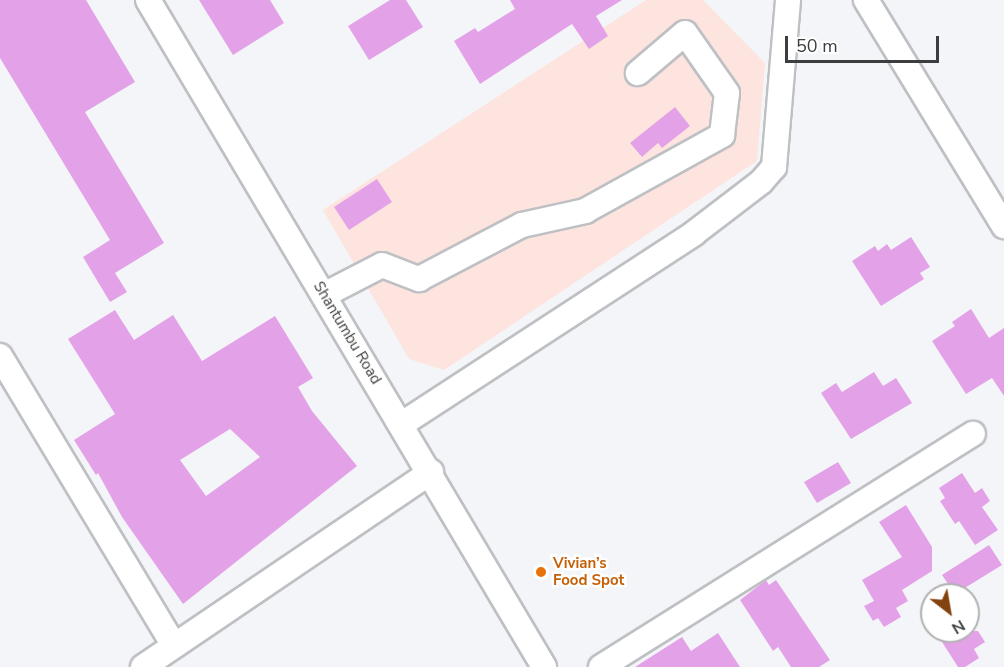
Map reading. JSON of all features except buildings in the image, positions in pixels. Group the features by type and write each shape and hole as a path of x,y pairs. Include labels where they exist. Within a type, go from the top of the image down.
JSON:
{"street":[{"name":"Shantumbu Road","path":"148,0 431,472 544,667"},
{"path":"402,424 693,234 761,182 774,167 788,0"},
{"path":"866,0 1004,226"},
{"path":"324,295 382,265 419,279 522,225 585,211 722,135 727,93 685,33 638,73"},
{"path":"0,356 174,646"},
{"path":"601,667 973,434"},
{"path":"143,667 431,472"}],"shaded area":[{"path":"646,0 703,0 765,63 757,161 444,370 409,359 323,210"}],"place":[{"name":"Vivian’s Food Spot","path":"541,572"}]}
